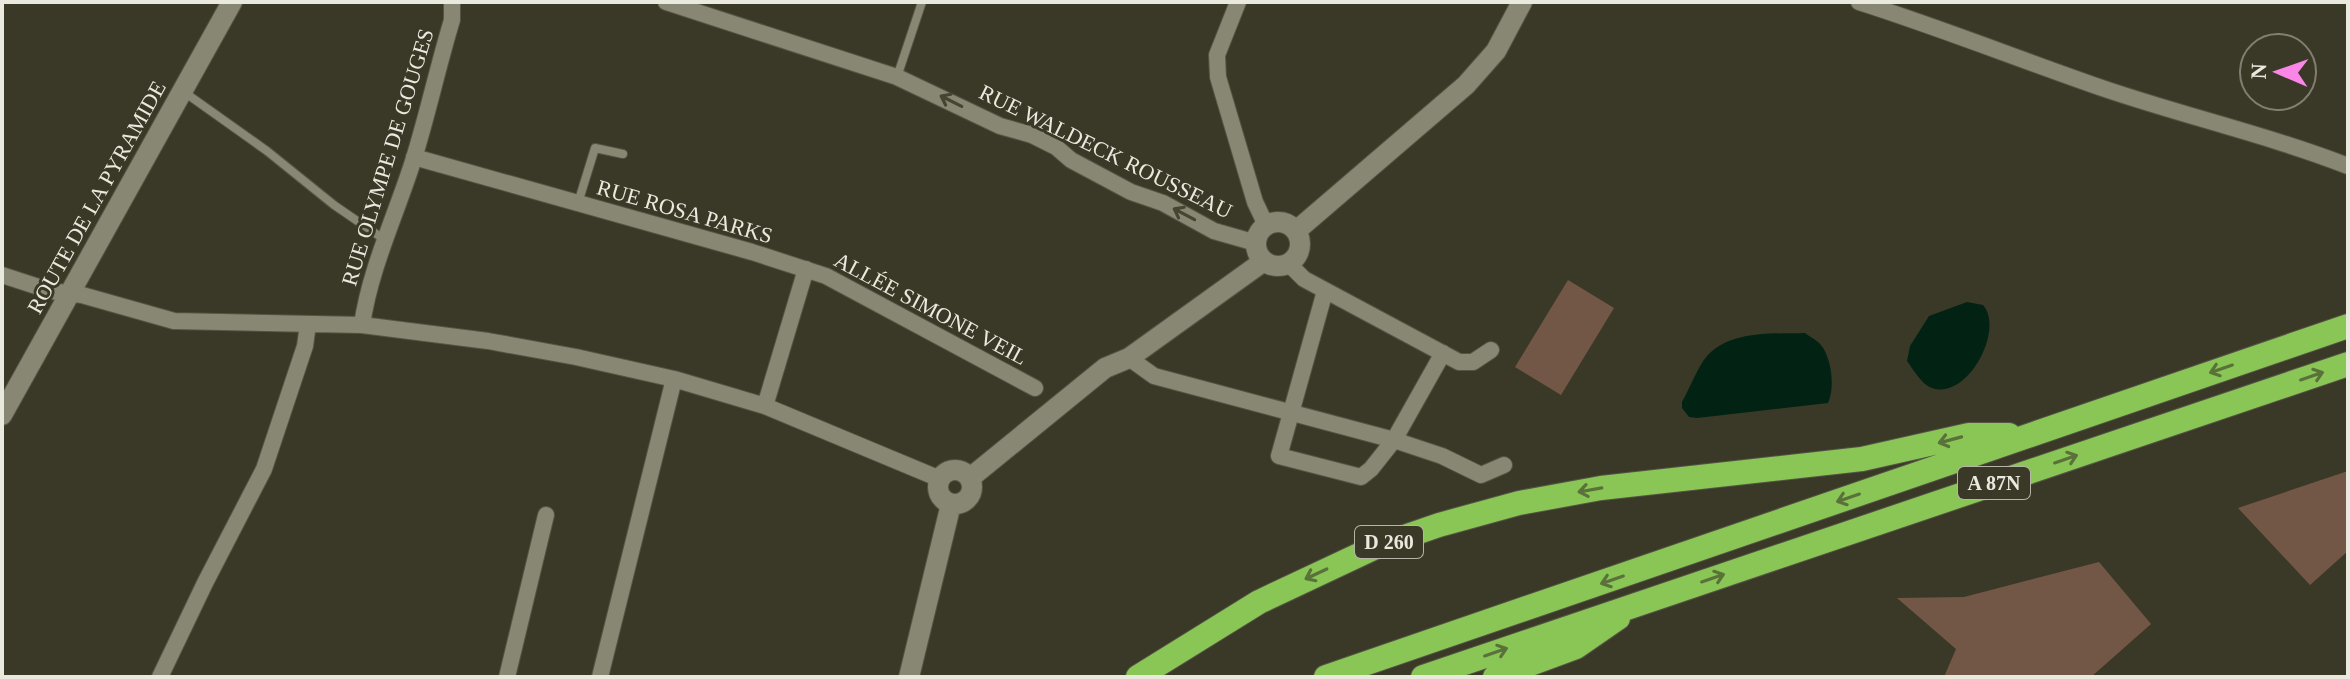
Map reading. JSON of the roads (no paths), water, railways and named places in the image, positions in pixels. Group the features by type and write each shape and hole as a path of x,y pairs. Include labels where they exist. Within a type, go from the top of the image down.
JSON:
{"highway":[{"name":"A 87N","path":"1326,677 2348,326"},
{"name":"A 87N","path":"1423,677 2348,364"},
{"name":"D 260","path":"1138,677 1246,609 1315,573 1378,546 1492,510 1601,488 1862,459 1969,435 2027,435"},
{"path":"1495,677 1576,647 1639,602"}],"street":[{"name":"ROUTE DE LA PYRAMIDE","path":"2,415 232,2"},
{"name":"RUE OLYMPE DE GOUGES","path":"362,325 364,310 414,157 452,20 452,2"},
{"name":"RUE WALDECK ROUSSEAU","path":"666,2 897,77 1000,126 1032,135 1131,192 1163,203 1214,231 1262,243"},
{"path":"970,478 1105,368 1129,358 1262,243 1279,222 1296,231 1301,245 1295,259 1289,264 1276,266 1262,243 1255,202 1218,77 1217,55 1238,2"},
{"path":"1296,231 1466,85 1496,51 1522,2"},
{"path":"1859,2 2103,88 2306,149 2348,166"},
{"name":"RUE ROSA PARKS","path":"414,157 806,269"},
{"path":"1289,264 1304,279 1459,362 1473,362 1491,350"},
{"path":"765,406 806,269"},
{"name":"ALLÉE SIMONE VEIL","path":"806,269 826,276 1035,388"},
{"path":"2,275 51,291 174,321 362,325 488,341 576,357 674,379 765,406 940,479"},
{"path":"1325,291 1279,456 1361,477 1394,440 1443,353"},
{"path":"160,677 264,469 305,346 308,324"},
{"path":"1129,358 1154,376 1394,440 1442,456 1481,475 1504,465"},
{"path":"600,677 674,379"},
{"path":"957,470 970,478 972,489 967,499 951,504 940,494 940,479 947,472 957,470"},
{"path":"909,677 951,504"},
{"path":"507,677 546,515"}],"lane":[{"path":"897,77 922,2"},
{"path":"183,91 386,241"},
{"path":"578,203 595,148 623,154"}]}
